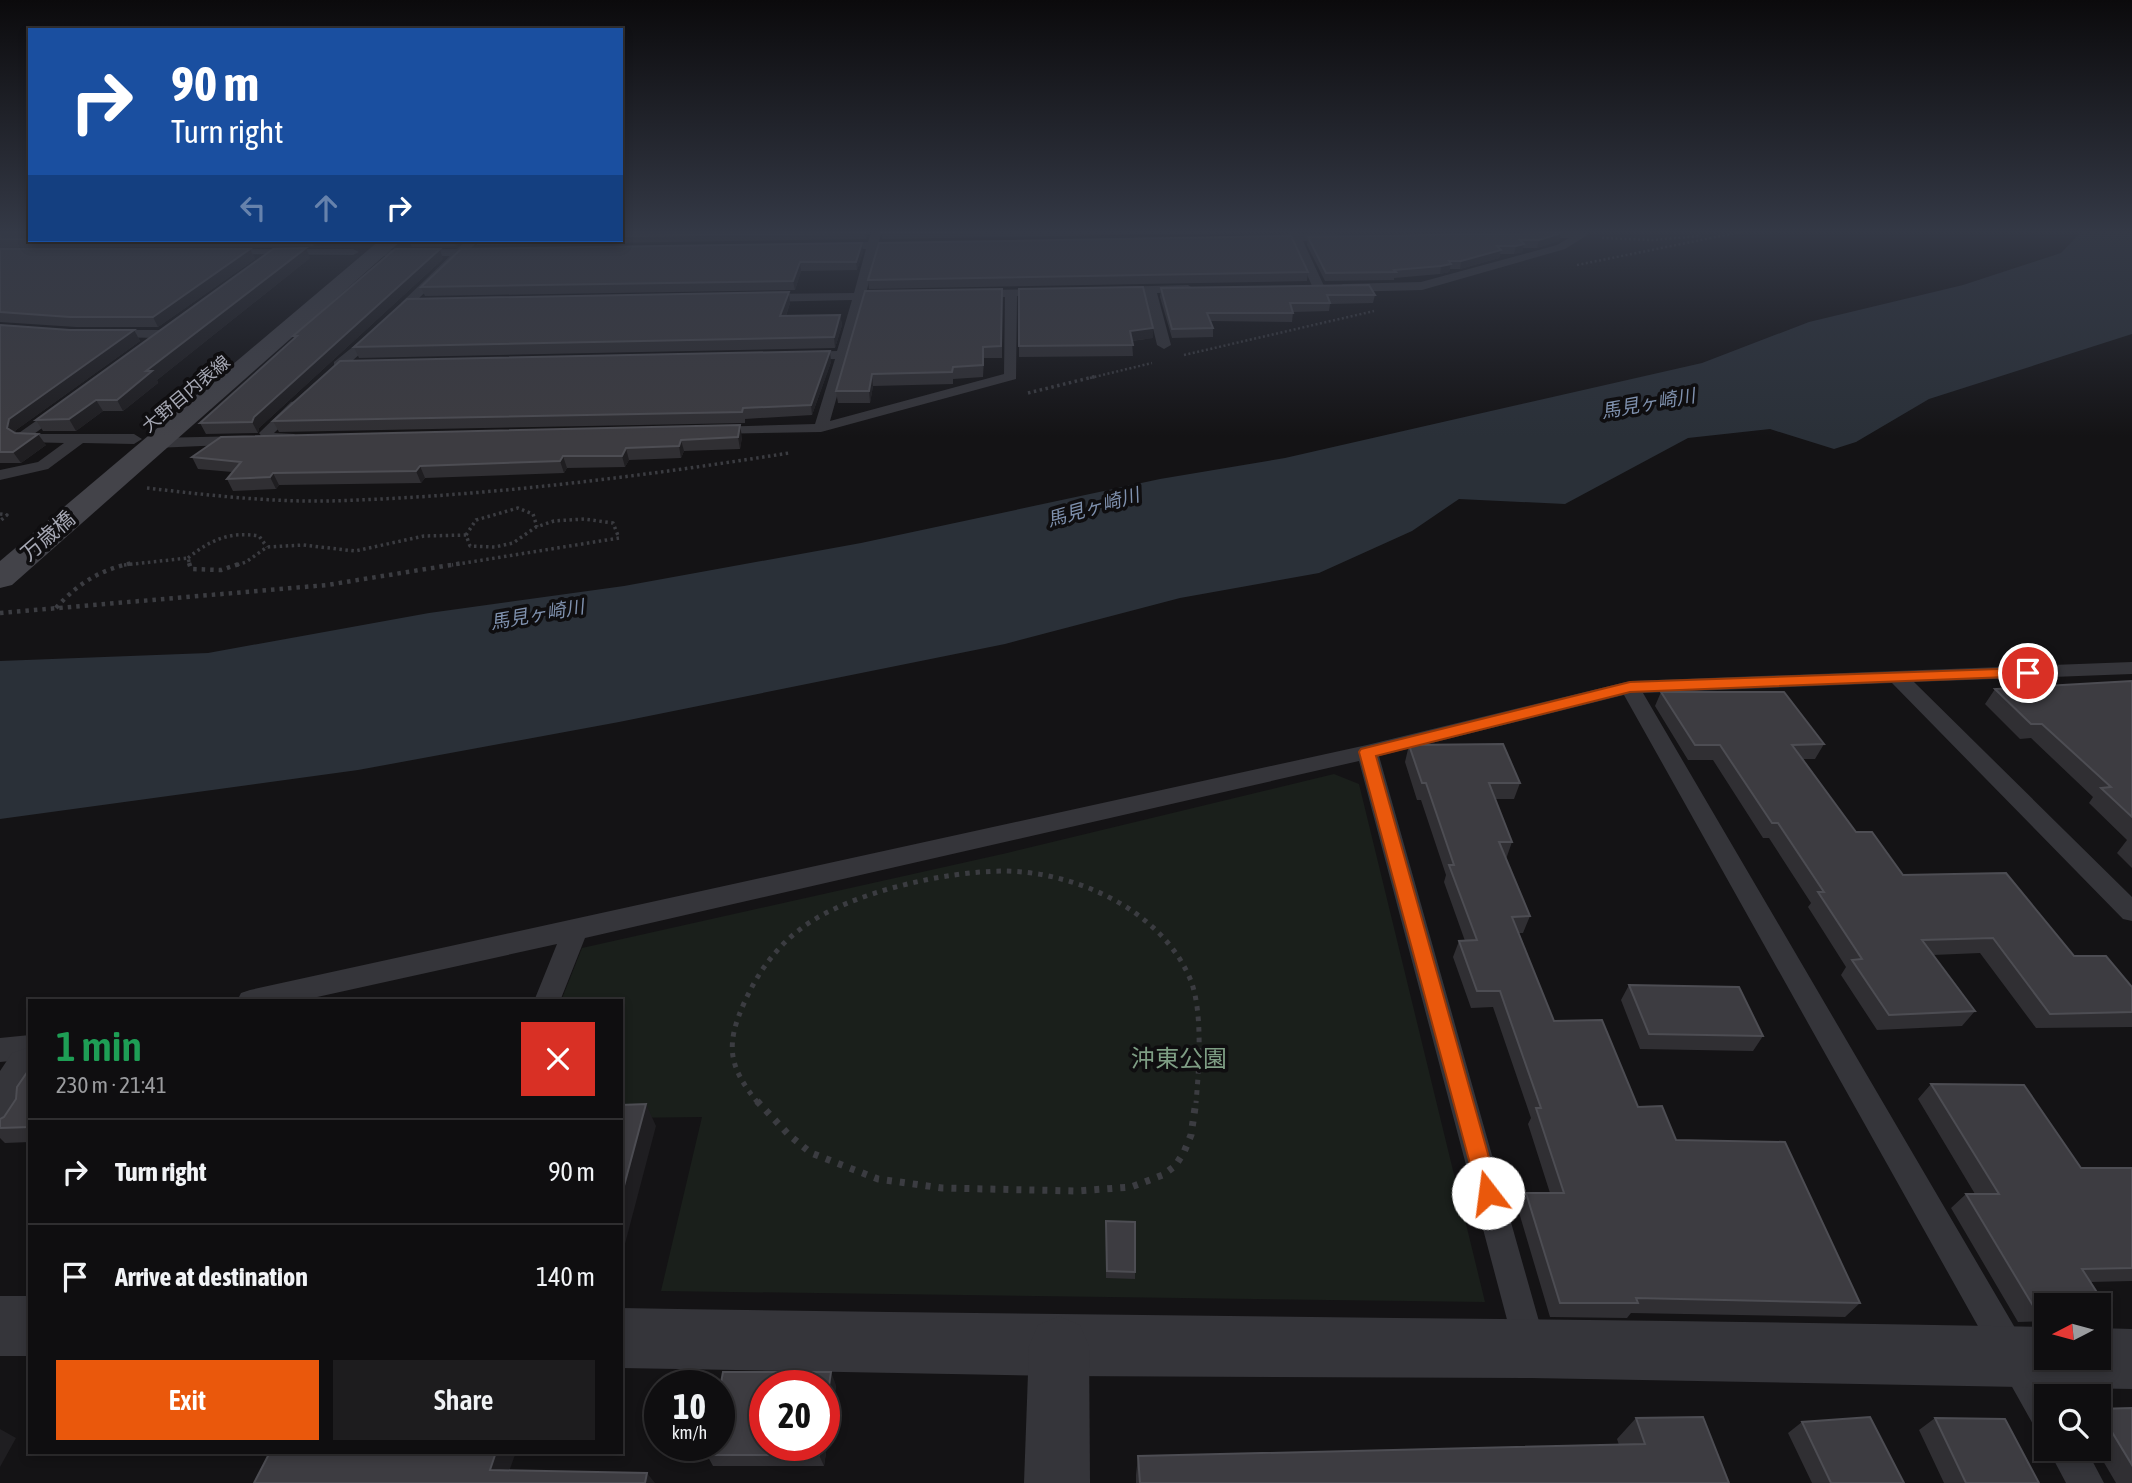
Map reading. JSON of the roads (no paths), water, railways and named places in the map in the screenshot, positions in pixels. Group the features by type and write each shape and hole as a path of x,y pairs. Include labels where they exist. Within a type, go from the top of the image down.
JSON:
{"main road":[{"name":"大野目内表線","path":"90,490 310,299"},
{"name":"大野目内表線","path":"90,490 144,441"},
{"name":"万歳橋","path":"0,551 90,490"},
{"name":"万歳橋","path":"0,578 90,490"}],"street":[{"path":"0,1113 28,1072"},
{"path":"0,1326 28,1326"},
{"path":"623,1338 1059,1346 1531,1348 2132,1359"},
{"path":"1057,1483 1059,1346"}],"lane":[{"path":"380,364 335,370 411,299"},
{"path":"821,428 860,299"},
{"path":"698,431 821,428 1012,376 1011,299"},
{"path":"1152,299 1164,345"},
{"path":"398,312 449,302"},
{"path":"88,334 168,330 141,349"},
{"path":"789,356 844,355"},
{"path":"272,440 266,433 312,391"},
{"path":"76,396 23,435 24,438 144,441 313,439"},
{"path":"0,475 43,466 80,438"},
{"path":"259,999 575,931 1367,752 1630,687 2132,668"},
{"path":"1898,678 2132,912"},
{"path":"1630,687 2034,1394"},
{"path":"1367,752 1531,1348"},
{"path":"548,999 575,931"},
{"path":"0,1050 28,1047"},
{"path":"2073,1461 2086,1483"}],"water":[{"name":"馬見ヶ崎川","path":"1904,299 2132,299 2132,334 1929,399 1856,442 1834,449 1770,429 1688,438 1565,504 1459,499 1412,531 1319,573 1180,598 1005,644 619,722 358,770 0,819 0,661 208,653 429,613 624,586 861,543 1160,479 1285,458 1702,363 1809,322"}],"park label":[{"name":"沖東公園","path":"1179,1059"}]}
